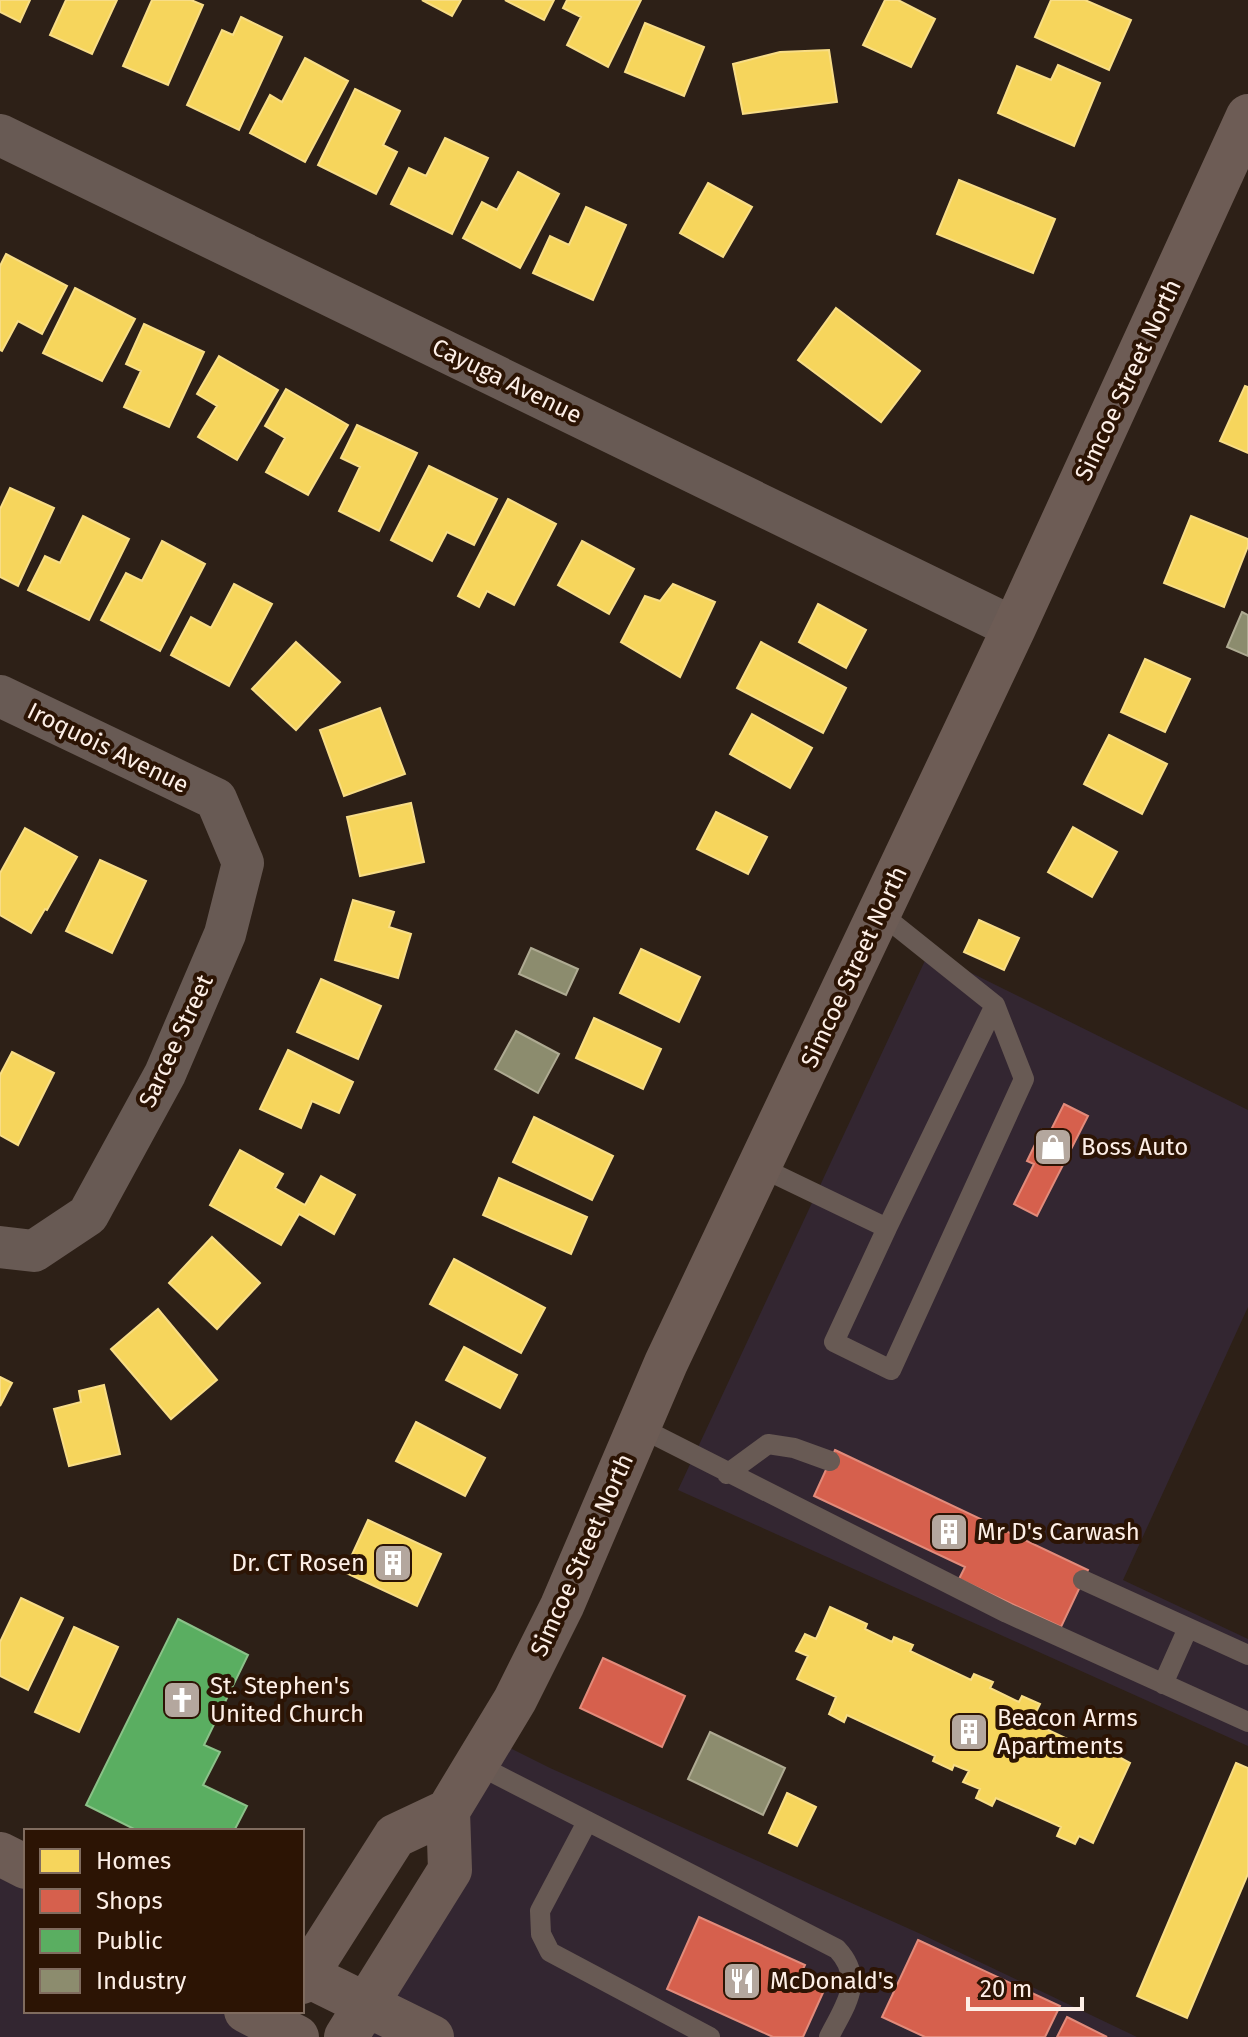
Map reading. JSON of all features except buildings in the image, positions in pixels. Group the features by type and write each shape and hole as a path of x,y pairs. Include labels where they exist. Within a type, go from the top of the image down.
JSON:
{"main road":[{"name":"Simcoe Street North","path":"448,1811 515,1700 562,1606 666,1363 1014,628 1248,116"},
{"path":"356,2020 450,1870 448,1811 395,1836 304,1977 356,2020 432,2037"},
{"path":"0,1854 24,1866"}],"street":[{"name":"Cayuga Avenue","path":"0,135 1014,628"},
{"name":"Iroquois Avenue","path":"0,696 216,799"},
{"name":"Sarcee Street","path":"17,1249 88,1215 165,1074 225,934 243,863 216,799"}],"lane":[{"path":"880,913 995,1005 1024,1079 891,1370 834,1342 995,1005"},
{"path":"760,1167 887,1228"},
{"path":"639,1427 1007,1613 1248,1722"},
{"path":"727,1474 768,1444 794,1448 830,1461"},
{"path":"1083,1580 1248,1655"},
{"path":"1163,1684 1188,1628"},
{"path":"476,1764 837,1949 849,1962 853,1984 829,2037"},
{"path":"587,1822 540,1911 541,1934 550,1952 710,2037"}],"shaded area":[{"path":"929,952 1248,1110 1248,1307 1123,1580 1248,1639 1248,1746 678,1490"},
{"path":"490,1738 550,1768 923,1935 1137,2037 347,2037"},
{"path":"0,1854 24,1866 24,2013 236,2013 269,2037 0,2037"}],"place":[{"name":"Boss Auto","path":"1053,1147"},
{"name":"Mr D's Carwash","path":"949,1532"},
{"name":"Dr. CT Rosen","path":"393,1563"},
{"name":"St. Stephen's United Church","path":"182,1700"},
{"name":"Beacon Arms Apartments","path":"969,1732"},
{"name":"McDonald's","path":"742,1981"}]}
